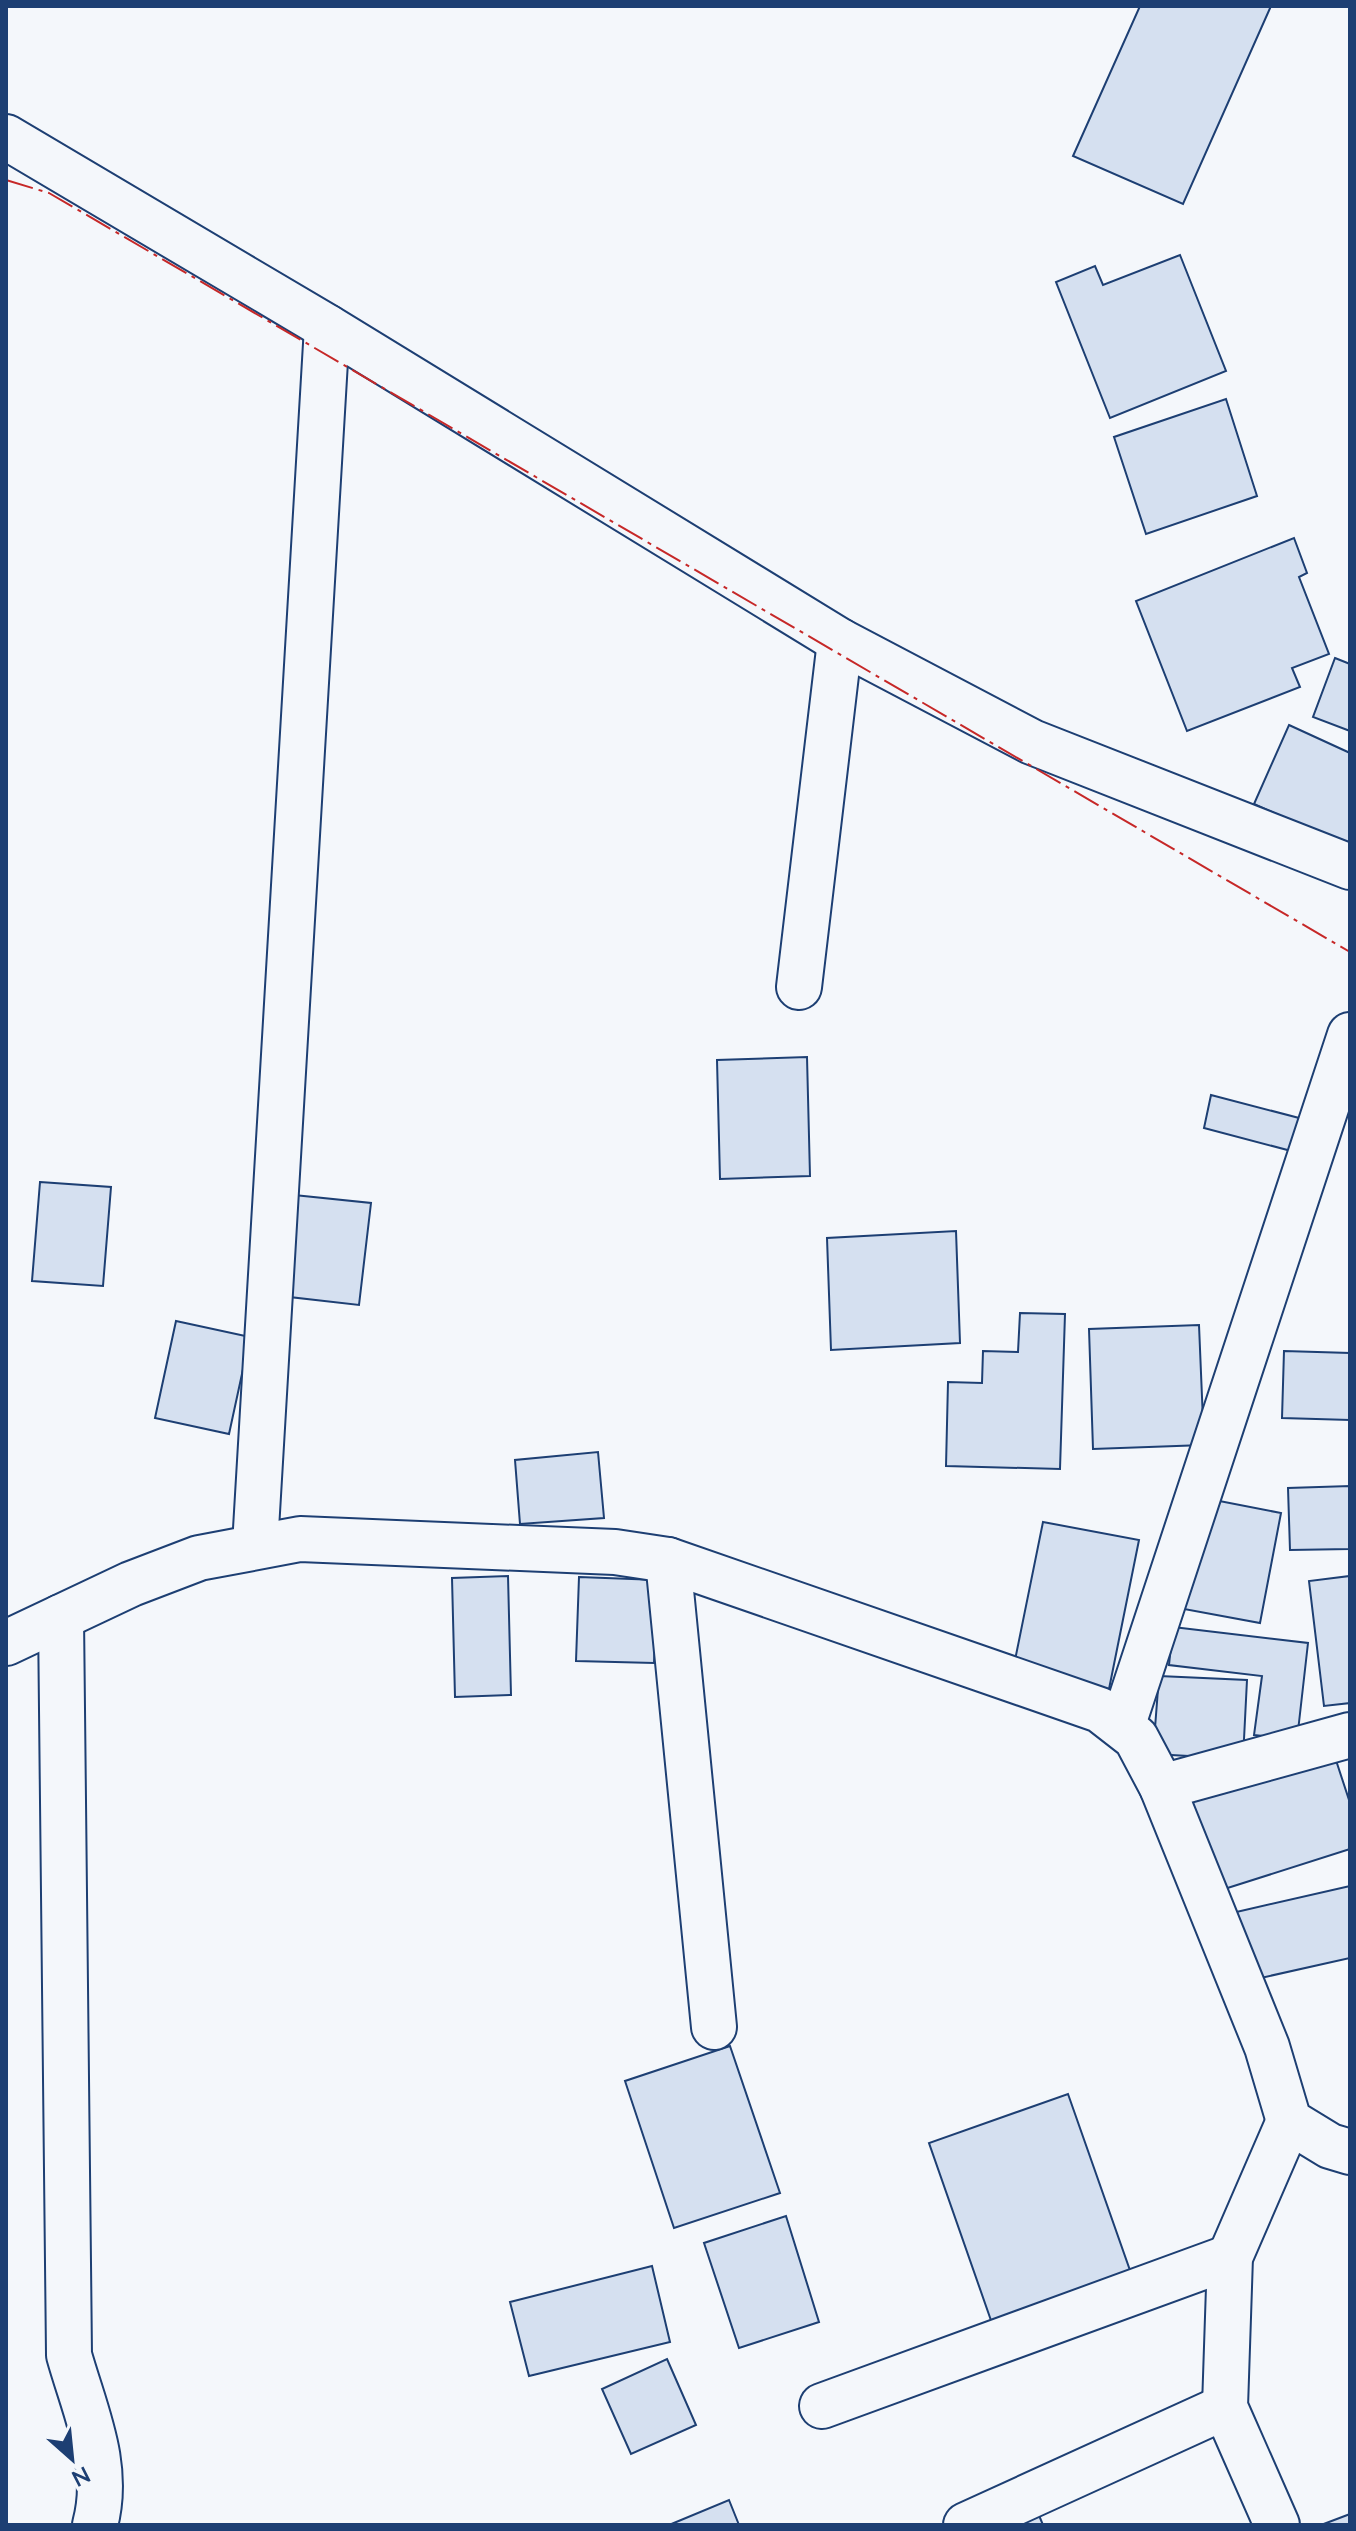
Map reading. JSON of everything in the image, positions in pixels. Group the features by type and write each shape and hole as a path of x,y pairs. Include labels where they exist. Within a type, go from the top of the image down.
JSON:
{"street":[{"path":"6,137 327,327 840,641 1032,742 1350,867"},
{"path":"255,1546 327,327"},
{"path":"799,987 840,641"},
{"path":"1123,1724 1349,1040"},
{"path":"6,1643 199,1558 300,1539 615,1552 668,1560 1100,1710 1123,1724 1136,1738 1162,1787 1267,2047 1289,2121 1230,2257 1225,2407 1277,2525"},
{"path":"668,1560 714,2027"},
{"path":"61,1617 69,2355 100,2453 102,2500 95,2525"},
{"path":"1162,1787 1350,1735"},
{"path":"1289,2121 1330,2146 1350,2152"},
{"path":"822,2406 1230,2257"},
{"path":"966,2525 1225,2407"}],"building":[{"path":"1140,6 1271,6 1183,204 1073,156"},
{"path":"1180,255 1226,371 1110,418 1056,282 1095,266 1103,285"},
{"path":"1226,399 1257,496 1146,534 1114,437"},
{"path":"1294,538 1307,573 1299,577 1329,654 1292,668 1300,687 1187,731 1136,601"},
{"path":"1335,658 1350,664 1350,731 1313,717"},
{"path":"1289,725 1350,753 1350,847 1254,804"},
{"path":"807,1057 810,1176 720,1179 717,1060"},
{"path":"1211,1095 1303,1119 1295,1152 1204,1128"},
{"path":"40,1182 111,1187 103,1286 32,1281"},
{"path":"294,1195 371,1203 359,1305 281,1296"},
{"path":"956,1231 960,1343 831,1350 827,1238"},
{"path":"1020,1313 1065,1314 1060,1469 946,1466 948,1382 982,1383 983,1351 1018,1352"},
{"path":"176,1321 250,1337 229,1434 155,1418"},
{"path":"1199,1325 1204,1445 1093,1449 1089,1329"},
{"path":"1284,1351 1350,1353 1350,1420 1282,1418"},
{"path":"598,1452 604,1518 520,1524 515,1460"},
{"path":"1350,1486 1350,1549 1290,1550 1288,1488"},
{"path":"1204,1498 1281,1513 1260,1623 1184,1609"},
{"path":"1043,1522 1139,1540 1108,1694 1012,1675"},
{"path":"508,1576 511,1695 455,1697 452,1578"},
{"path":"1350,1576 1350,1703 1324,1706 1309,1581"},
{"path":"579,1577 658,1580 654,1663 576,1661"},
{"path":"1173,1627 1308,1643 1297,1740 1254,1735 1262,1676 1169,1665"},
{"path":"1159,1676 1247,1680 1243,1759 1153,1754"},
{"path":"1332,1748 1350,1803 1350,1849 1215,1892 1184,1795"},
{"path":"1350,1886 1350,1958 1247,1981 1232,1913"},
{"path":"730,2046 780,2193 674,2228 625,2081"},
{"path":"1068,2094 1133,2279 994,2329 929,2143"},
{"path":"786,2216 819,2322 739,2348 704,2243"},
{"path":"652,2266 670,2342 529,2376 510,2302"},
{"path":"667,2359 696,2425 631,2454 602,2389"},
{"path":"729,2500 739,2525 669,2525"},
{"path":"1036,2508 1043,2525 989,2525"},
{"path":"1350,2514 1350,2525 1321,2525"}],"power":[{"path":"6,180 49,193 1350,952"}]}
